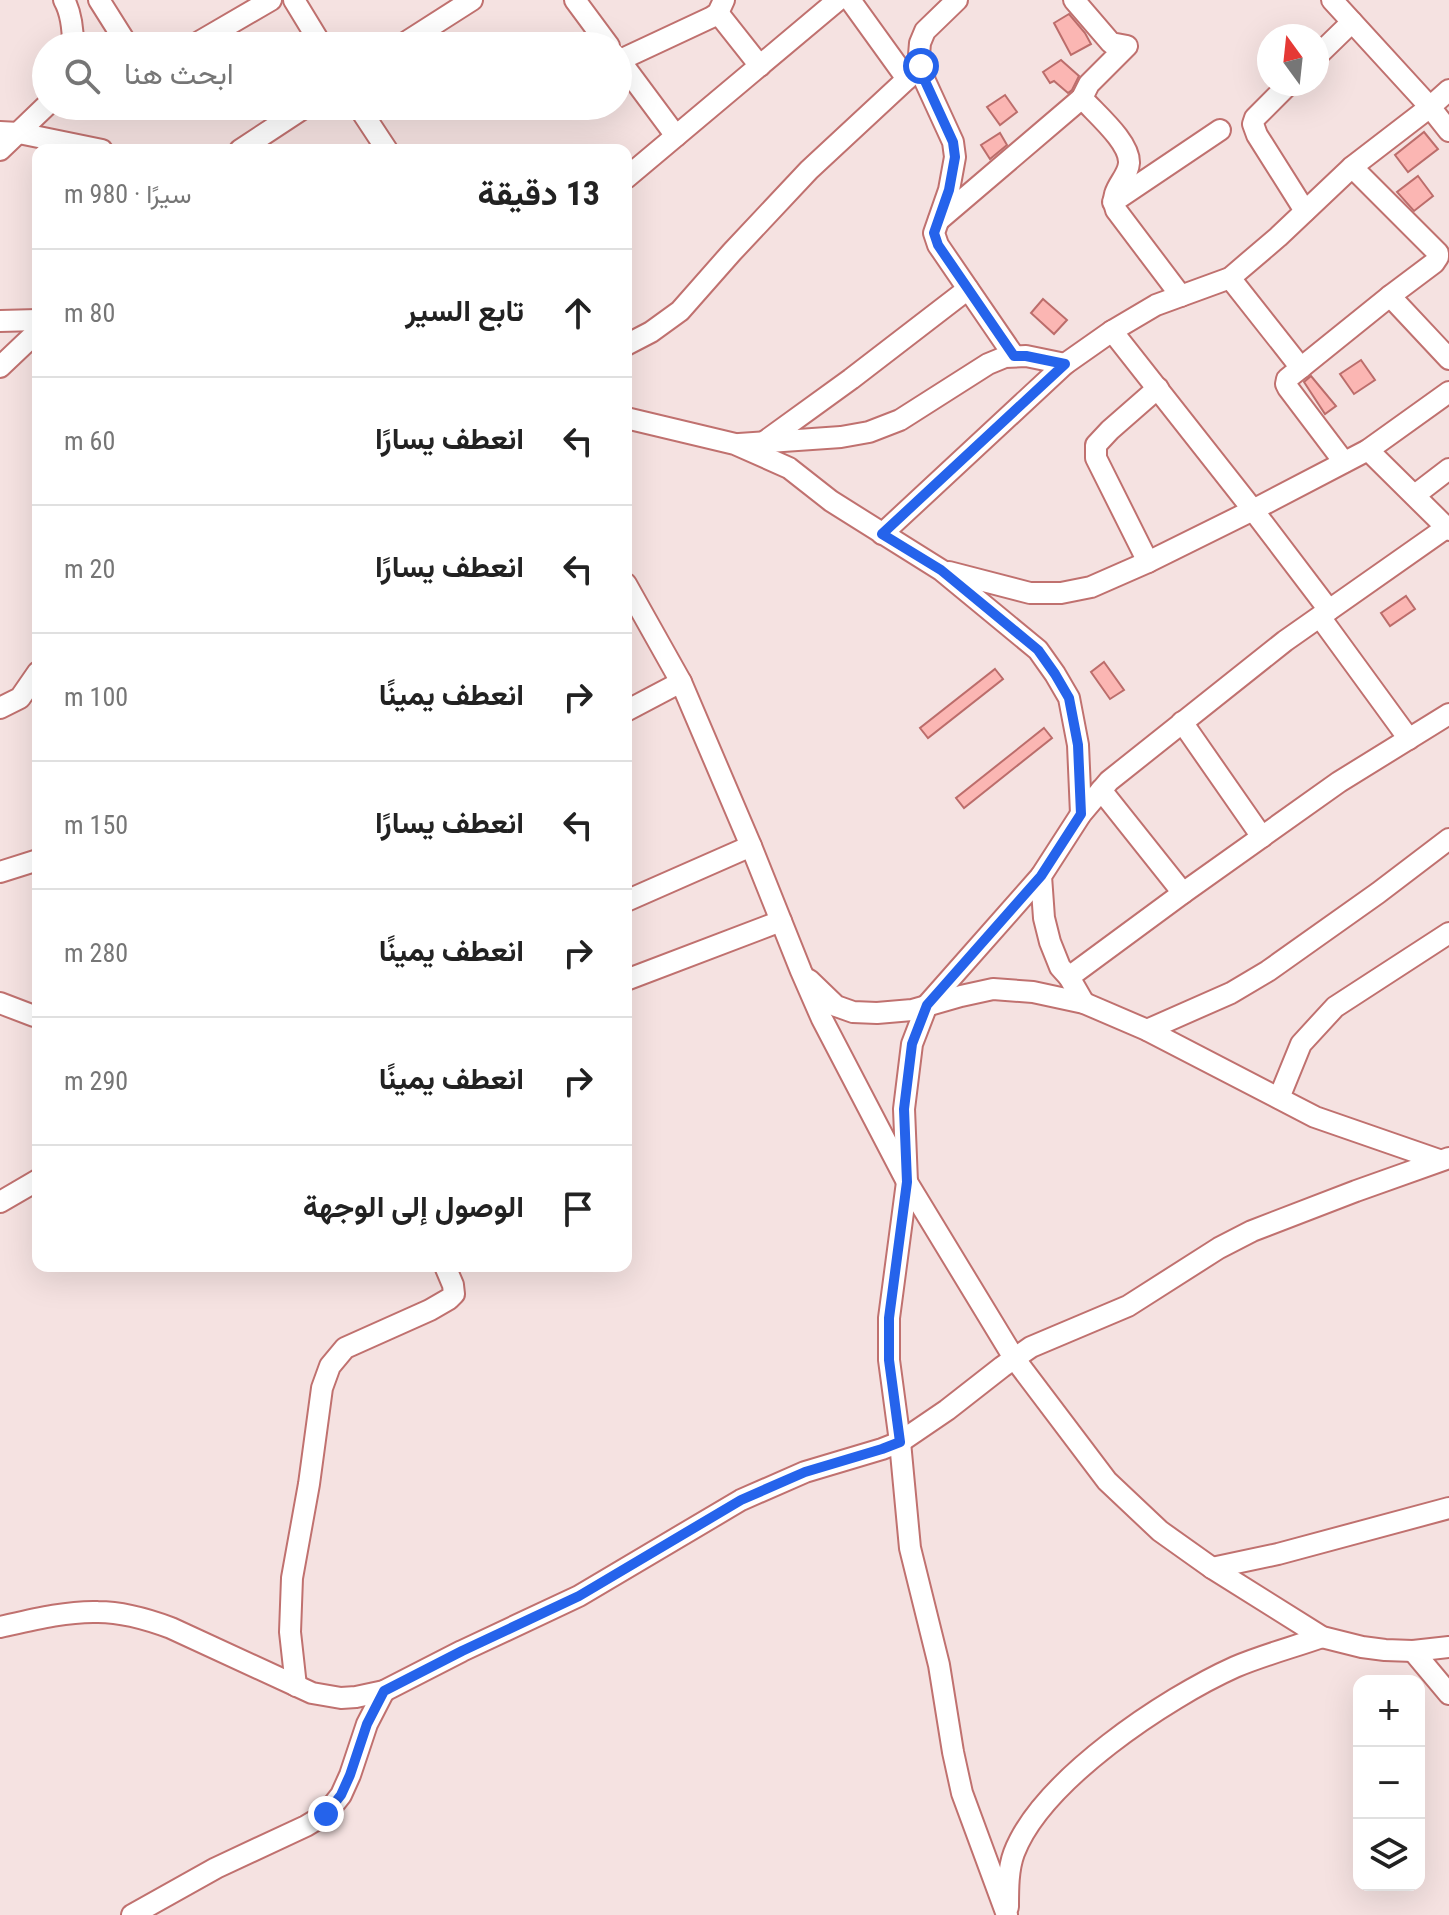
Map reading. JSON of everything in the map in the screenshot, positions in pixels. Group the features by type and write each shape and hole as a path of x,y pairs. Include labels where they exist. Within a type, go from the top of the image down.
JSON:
{"street":[{"path":"64,0 73,32"},
{"path":"99,0 119,32"},
{"path":"216,32 271,0"},
{"path":"294,0 313,32"},
{"path":"422,32 472,0"},
{"path":"575,0 599,32"},
{"path":"632,173 760,66 812,9 838,0"},
{"path":"850,0 914,73 925,81 953,142 955,157 949,190 934,233 938,245 1014,356"},
{"path":"632,342 680,311 809,170 914,73 925,31 957,0"},
{"path":"1332,0 1449,131"},
{"path":"937,221 1082,98 1089,84 1127,46 1111,43 1079,1"},
{"path":"632,49 712,17 721,6 760,66"},
{"path":"1329,44 1352,22"},
{"path":"632,77 676,136"},
{"path":"882,534 1065,364 1156,305 1230,278 1352,167 1449,90"},
{"path":"1277,96 1253,124 1305,211"},
{"path":"1082,98 1126,147 1129,166 1116,191 1113,202 1116,210 1181,296"},
{"path":"0,150 9,133 32,116"},
{"path":"249,144 286,120"},
{"path":"367,120 383,144"},
{"path":"1113,202 1220,130"},
{"path":"9,133 69,144"},
{"path":"1344,462 1288,388 1287,379 1434,263 1438,253 1352,167"},
{"path":"1230,278 1301,368"},
{"path":"764,442 968,289"},
{"path":"1390,296 1449,359"},
{"path":"0,321 32,320"},
{"path":"1112,331 1253,510 1409,739"},
{"path":"0,367 32,337"},
{"path":"735,444 841,437 869,432 900,420 988,364 1005,357 1026,356 1065,364"},
{"path":"1148,562 1096,458 1096,445 1158,388"},
{"path":"941,570 1030,593 1061,593 1091,587 1148,562 1368,450 1449,392"},
{"path":"632,419 735,444 789,468 831,501 941,570 1038,650 1069,698 1078,745 1081,814"},
{"path":"1008,1915 962,1793 953,1752 939,1665 910,1548 889,1360 889,1318 907,1182 904,1109 912,1044 927,1005 1041,876 1081,814 1109,781 1285,641 1448,529 1368,450"},
{"path":"1415,495 1449,469"},
{"path":"632,602 681,682 822,1019 907,1182 1014,1358 1107,1481 1160,1531 1212,1568 1322,1637 1362,1647 1413,1651 1449,1647"},
{"path":"0,708 20,698 32,681"},
{"path":"632,708 681,682"},
{"path":"1069,977 1339,782 1449,714"},
{"path":"1182,722 1262,837"},
{"path":"1101,790 1183,893"},
{"path":"1147,1030 1231,993 1268,971 1449,839"},
{"path":"632,898 751,846"},
{"path":"0,872 32,862"},
{"path":"1041,876 1044,918 1050,942 1060,967 1084,1003"},
{"path":"632,978 781,921"},
{"path":"1279,1098 1301,1044 1335,1007 1449,933"},
{"path":"801,971 836,1006 853,1012 912,1010 993,989 1033,992 1084,1003 1147,1030 1315,1117 1444,1159"},
{"path":"0,1003 32,1015"},
{"path":"0,1627 74,1613 118,1613 171,1628 312,1693 341,1698 384,1691 579,1596 741,1500 805,1472 900,1442 1014,1358 1055,1336 1128,1306 1206,1256 1252,1231 1444,1159"},
{"path":"0,1202 32,1184"},
{"path":"296,1686 290,1632 292,1578 322,1388 330,1366 345,1348 449,1299 454,1294 448,1272"},
{"path":"1212,1568 1278,1554 1449,1508"},
{"path":"1008,1915 1008,1886 1014,1853 1035,1814 1082,1767 1134,1725 1183,1694 1236,1667 1322,1637"},
{"path":"1413,1651 1449,1694"},
{"path":"132,1915 216,1868 326,1814 341,1795 367,1724 384,1691"}],"building":[{"path":"1069,14 1091,44 1071,55 1054,23"},
{"path":"1061,60 1079,76 1068,93 1054,81 1050,83 1043,72"},
{"path":"1005,95 1017,112 1000,125 987,107"},
{"path":"1424,132 1438,149 1408,172 1395,155"},
{"path":"1000,133 1007,145 990,159 981,145"},
{"path":"1418,176 1433,196 1414,211 1397,192"},
{"path":"1043,299 1067,320 1054,334 1031,313"},
{"path":"1361,360 1375,380 1354,394 1340,374"},
{"path":"1311,376 1336,406 1325,414 1304,382"},
{"path":"1406,596 1415,609 1390,626 1381,613"},
{"path":"1104,662 1124,690 1110,699 1091,672"},
{"path":"995,669 1003,679 928,738 920,728"},
{"path":"1044,728 1052,738 964,808 956,798"}],"route":[{"path":"326,1814 341,1795 367,1724 384,1691 579,1596 741,1500 805,1472 900,1442 889,1360 889,1318 907,1182 904,1109 912,1044 927,1005 1041,876 1081,814 1078,745 1069,698 1038,650 941,570 882,534 1065,364 1014,356 938,245 934,233 949,190 955,157 953,142 921,66"}]}
